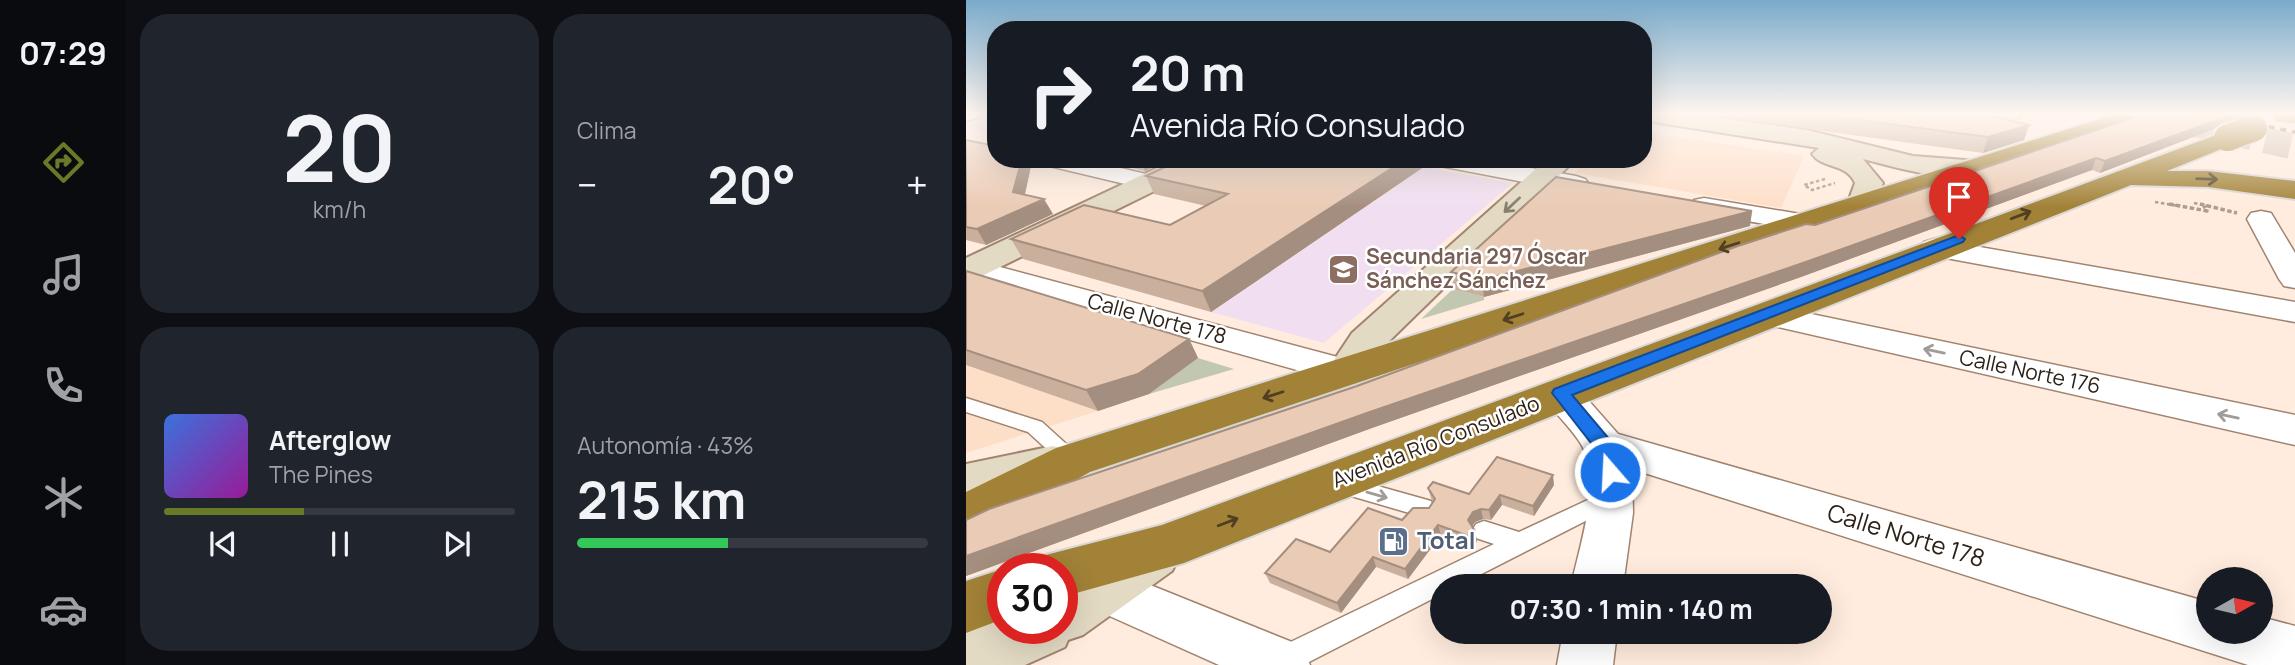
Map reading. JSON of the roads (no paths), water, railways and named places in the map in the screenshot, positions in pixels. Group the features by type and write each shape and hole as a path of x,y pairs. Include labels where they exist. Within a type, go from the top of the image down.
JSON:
{"highway":[{"path":"966,516 1073,460 2039,145"},
{"name":"Avenida Río Consulado","path":"1164,547 1934,248 2208,145"},
{"path":"2114,180 2208,179 2295,190"},
{"path":"966,607 987,600"}],"street":[{"path":"1765,145 1832,155 1864,172 1870,183 1863,202"},
{"path":"1839,145 1913,164 1969,167"},
{"path":"1089,168 1150,182"},
{"path":"968,269 1179,168"},
{"path":"1347,372 1366,341 1552,169 1596,187"},
{"path":"1678,201 1800,222"},
{"path":"2295,224 2261,219 2295,279"},
{"path":"1934,248 2295,312"},
{"name":"Calle Norte 178","path":"968,269 1347,372"},
{"name":"Calle Norte 176","path":"1765,314 2295,430"},
{"path":"1560,393 1604,445 1610,472 1611,498 1599,574"},
{"name":"Calle Norte 178","path":"1604,445 2196,623"},
{"path":"966,483 1073,460"},
{"name":"Avenida Río Consulado","path":"1078,592 1164,547"},
{"path":"1078,594 1280,664"},
{"path":"966,660 1006,644"},
{"path":"1004,665 1027,644"},
{"path":"1585,665 1588,644"},
{"path":"2264,644 2295,653"}],"lane":[{"path":"966,405 1035,427 1073,460"},
{"path":"1332,482 1423,508"},
{"path":"1280,664 1611,498"},
{"path":"1484,531 1520,543"}],"tunnel":[{"path":"2286,145 2295,147"}],"place":[{"name":"Secundaria 297 Óscar Sánchez Sánchez","path":"1343,269"},
{"name":"Total","path":"1394,541"}]}
